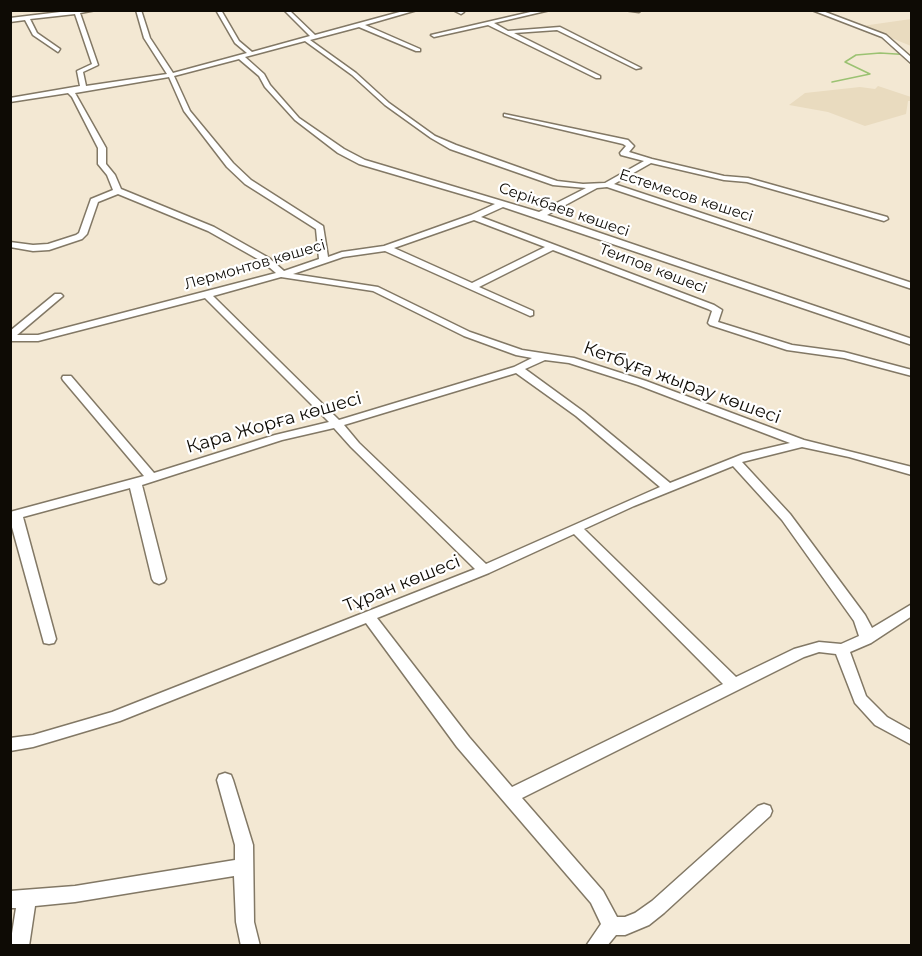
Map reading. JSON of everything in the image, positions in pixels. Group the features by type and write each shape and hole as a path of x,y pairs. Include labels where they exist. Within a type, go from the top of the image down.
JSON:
{"street":[{"path":"10,20 94,10"},
{"path":"138,10 147,38 171,75 187,111 230,165 248,182 320,228 324,261"},
{"path":"218,10 237,42 250,53"},
{"name":"Естемесов көшесі","path":"286,10 310,38 387,104 433,137 453,147 556,183 607,185 754,231 912,286"},
{"path":"434,35 548,10"},
{"path":"626,10 639,10"},
{"path":"814,10 884,36 912,62"},
{"path":"10,100 70,93 171,75 413,11"},
{"path":"70,93 83,87 80,71 95,65 77,12"},
{"path":"27,18 35,34 58,50"},
{"path":"489,23 598,77"},
{"path":"360,25 418,50"},
{"path":"509,32 558,28 638,68"},
{"name":"Серікбаев көшесі","path":"240,56 262,75 267,86 297,119 341,151 362,162 504,203 912,342"},
{"path":"10,244 49,247 79,237 83,234 94,201 118,191 102,164 102,148 75,96 70,93"},
{"path":"506,115 625,142 630,146 624,153 650,161 724,178 748,180 884,219"},
{"path":"607,185 650,161"},
{"path":"540,215 597,185"},
{"name":"Кетбұға жырау көшесі","path":"118,191 212,229 266,260 283,274 375,289 467,334 520,353 570,360 642,383 801,443 912,471"},
{"name":"Лермонтов көшесі","path":"10,337 38,338 207,295 342,255 386,248 474,218 504,203"},
{"name":"Теипов көшесі","path":"474,218 711,307 717,310 713,324 791,348 844,355 912,373"},
{"path":"471,287 552,247"},
{"path":"386,248 530,313"},
{"path":"207,295 337,424 355,446 484,570"},
{"name":"Лермонтов көшесі","path":"10,337 58,296"},
{"name":"Қара Жорға көшесі","path":"13,516 135,482 279,437 337,424 518,369 544,356"},
{"path":"518,369 580,414 669,488"},
{"path":"67,378 151,477"},
{"name":"Тұран көшесі","path":"10,745 33,741 115,717 484,570 630,503 747,456 801,443"},
{"path":"735,461 786,517 860,619 865,629 866,639"},
{"path":"135,482 159,579"},
{"path":"13,516 49,639"},
{"path":"576,529 734,685"},
{"path":"509,796 799,653 819,647 842,650 866,639 912,609"},
{"path":"369,617 463,742 597,897 612,926"},
{"path":"842,650 860,699 881,721 912,739"},
{"path":"225,780 244,845 245,922 251,945"},
{"path":"595,945 612,926 625,926 658,907 764,811"},
{"path":"19,945 19,899 75,894 243,867"}],"shaded area":[{"path":"911,19 911,46 862,26"},
{"path":"878,86 911,97 906,114 865,126 828,112 789,105 805,93 860,87 875,89"}],"waterway":[{"path":"832,82 870,74 845,62 856,55 880,53 912,55"}]}
